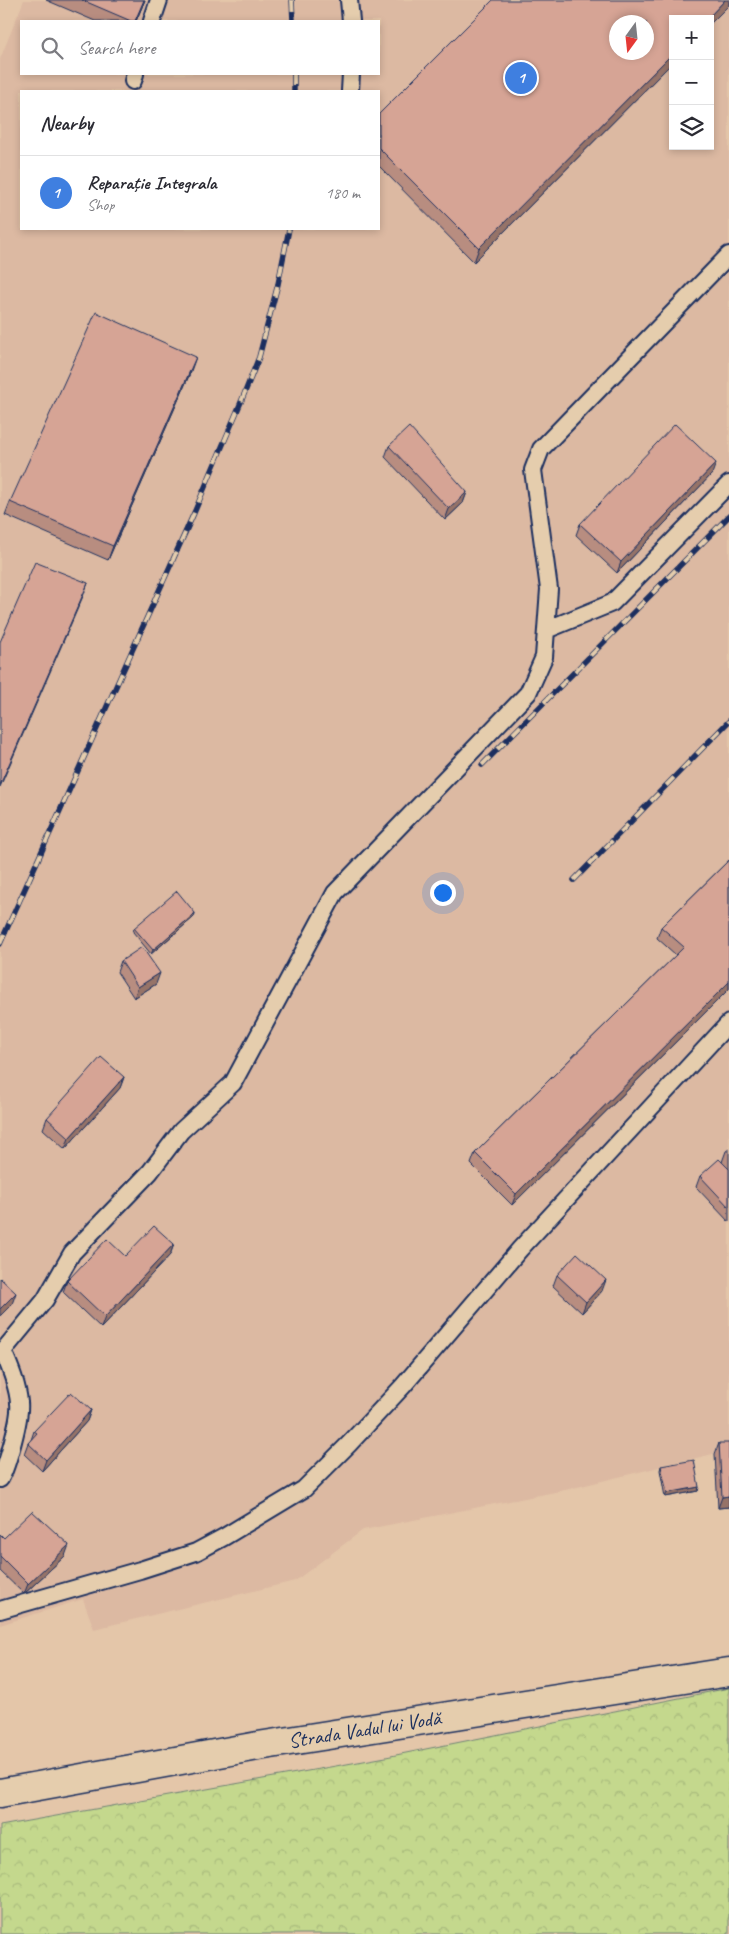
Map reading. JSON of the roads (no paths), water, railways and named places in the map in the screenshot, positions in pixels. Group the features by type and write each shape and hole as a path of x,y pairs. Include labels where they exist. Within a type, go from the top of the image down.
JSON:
{"main road":[{"name":"Strada Vadul lui Vodă","path":"0,1793 258,1746 729,1672"}],"lane":[{"path":"152,20 159,0"},
{"path":"350,0 351,20"},
{"path":"350,90 351,75"},
{"path":"0,1479 13,1439 20,1404 3,1351 45,1300 72,1252 150,1172 181,1131 233,1083 335,893 528,693 544,657 549,589 533,470 541,449 729,255"},
{"path":"546,630 612,603 729,484"},
{"path":"0,1610 196,1552 304,1489 396,1393 520,1249 729,1023"}],"railway":[{"path":"292,0 293,20"},
{"path":"294,75 294,90"},
{"path":"0,944 194,513 241,402 259,357 278,284 289,230"},
{"path":"482,765 729,516"},
{"path":"574,880 729,721"}],"place":[{"name":"Reparație Integrala","path":"521,78"}]}
